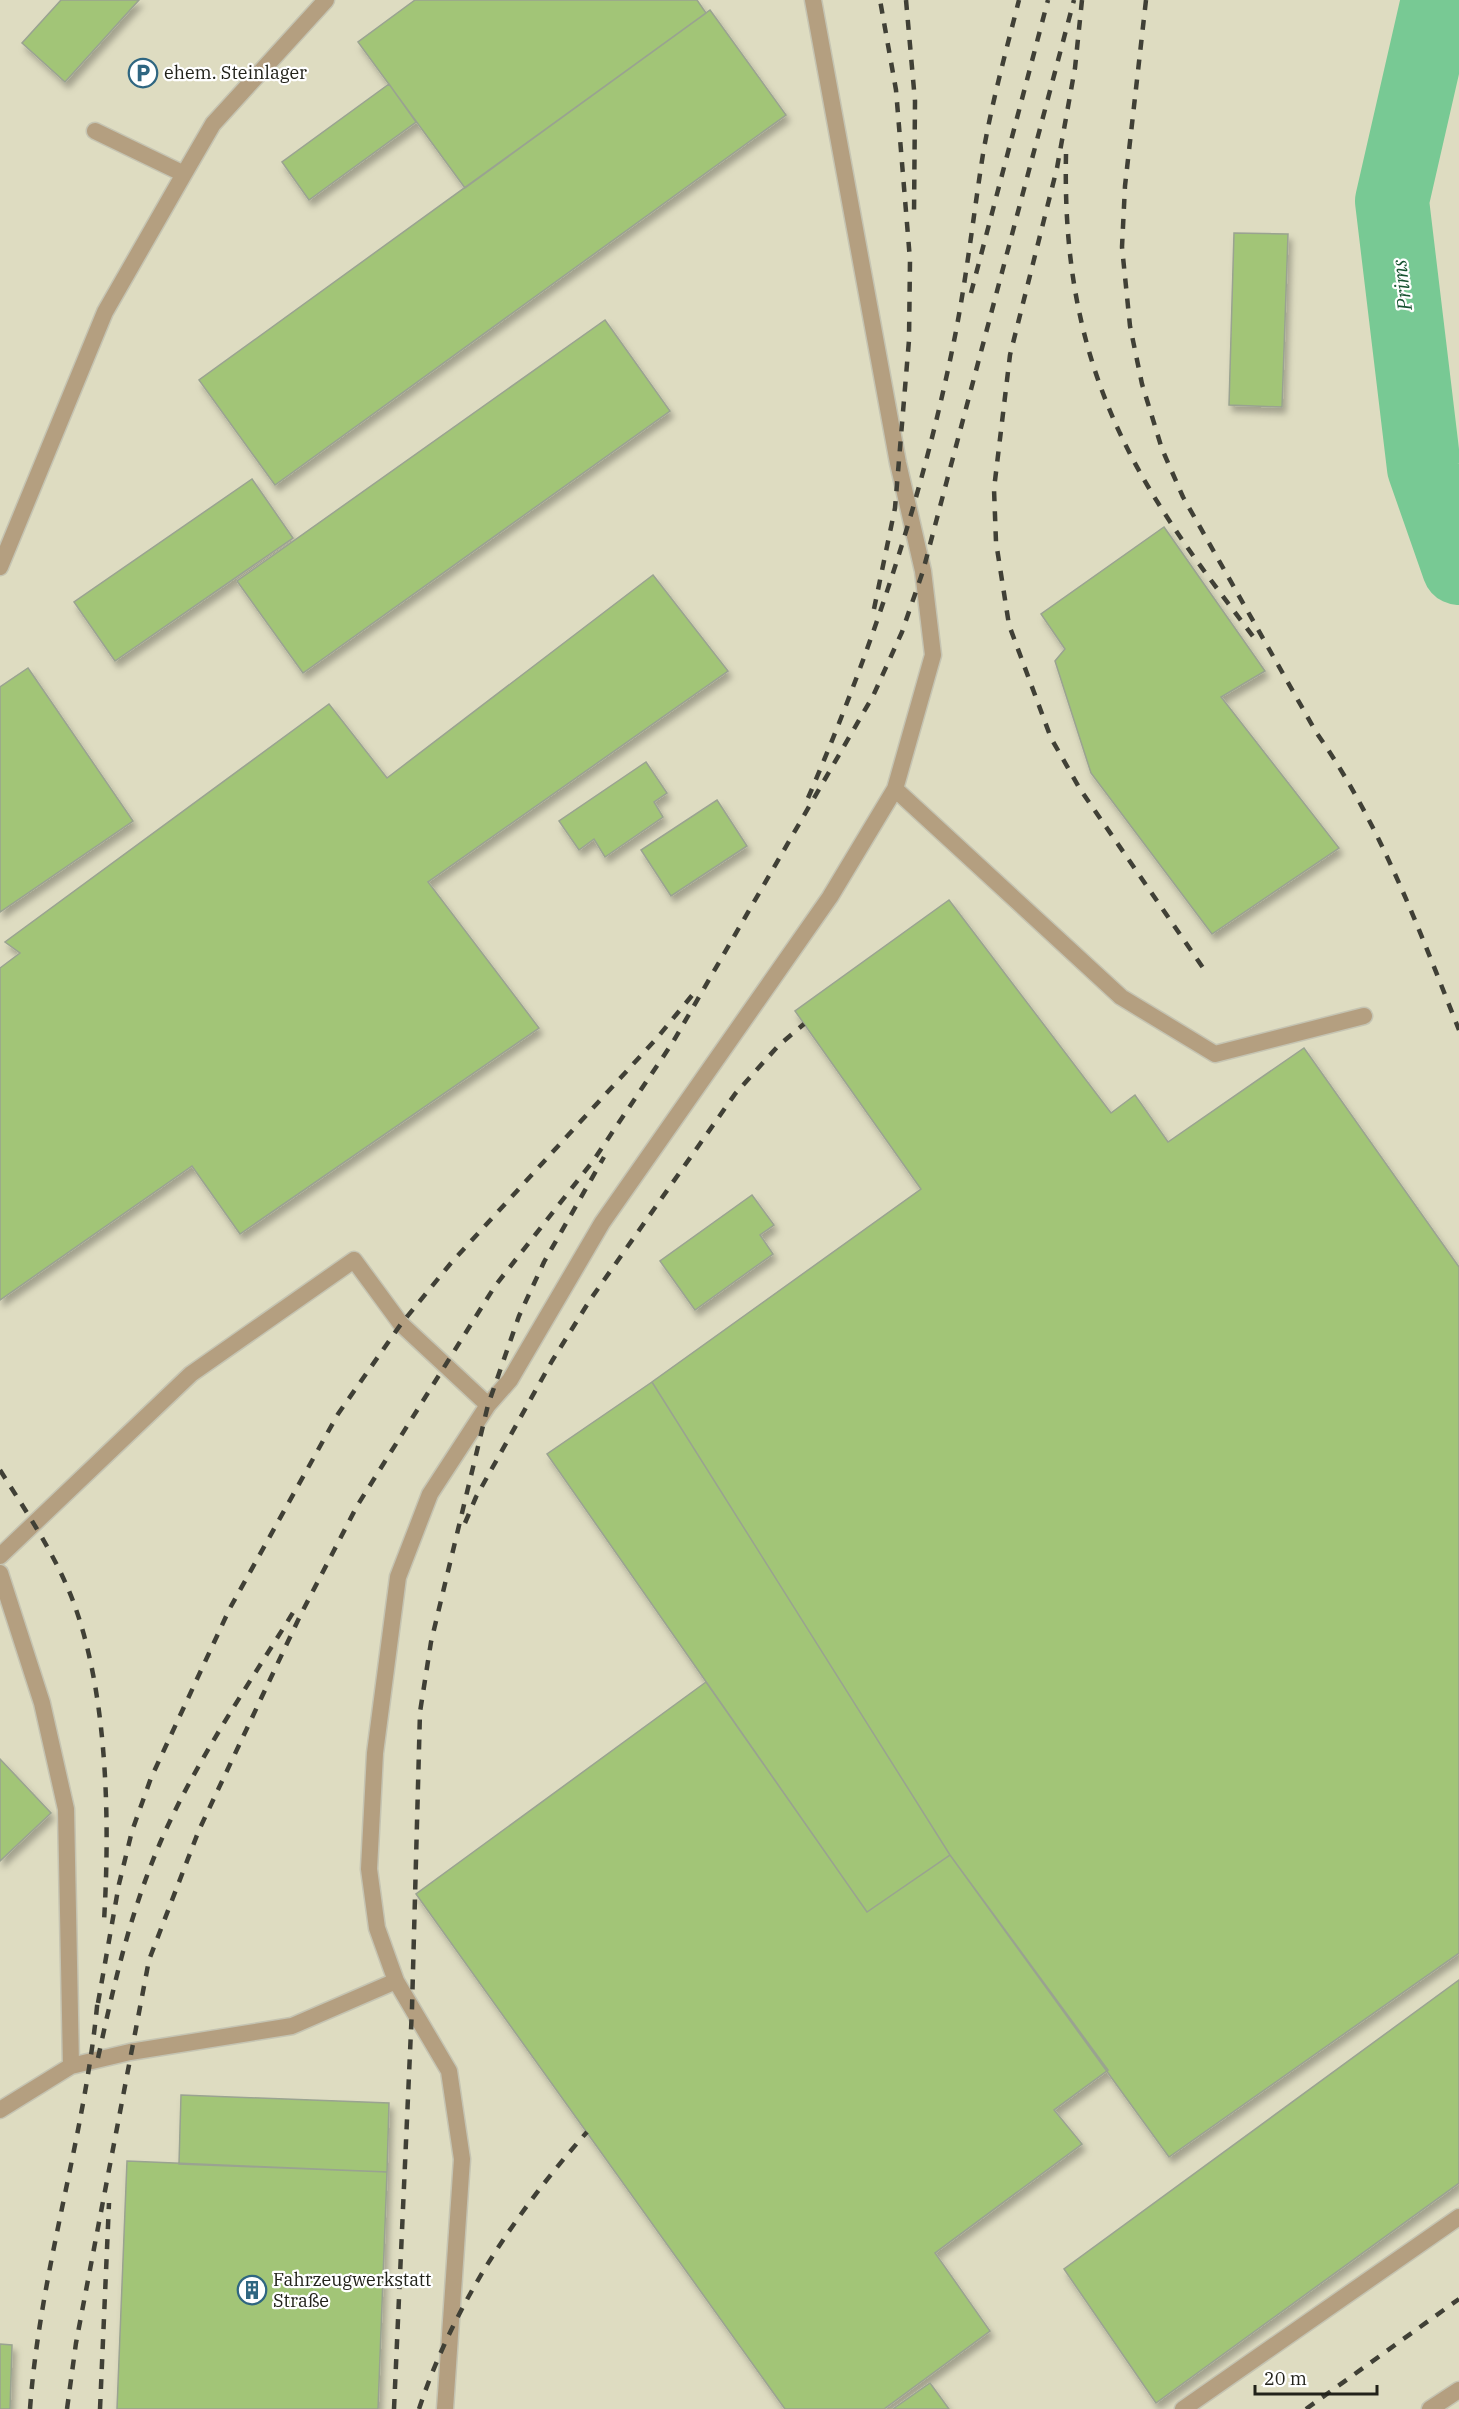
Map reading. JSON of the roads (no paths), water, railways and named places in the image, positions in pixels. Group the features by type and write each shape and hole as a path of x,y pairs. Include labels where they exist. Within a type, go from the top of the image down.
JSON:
{"lane":[{"path":"0,567 105,312 213,123 326,0"},
{"path":"445,2409 462,2159 449,2071 396,1981 377,1928 369,1869 375,1753 398,1576 430,1494 488,1405 510,1380 602,1223 830,897 895,789 933,655 923,571 898,463 813,0"},
{"path":"94,131 184,174"},
{"path":"895,789 1121,997 1215,1054 1364,1016"},
{"path":"0,1556 191,1374 354,1260 401,1324 488,1405"},
{"path":"0,1573 42,1702 66,1809 71,2066"},
{"path":"0,2110 71,2066 130,2052 292,2026 396,1981"},
{"path":"1183,2409 1459,2217"},
{"path":"1430,2409 1459,2390"}],"waterway":[{"name":"Prims","path":"1438,0 1392,201 1424,468 1459,568"}],"railway":[{"path":"874,609 895,508 909,340 910,260 896,90 880,0"},
{"path":"906,0 915,101 914,216"},
{"path":"808,798 873,632 926,462 958,322 983,154 1019,0"},
{"path":"971,293 1048,0"},
{"path":"67,2409 76,2343 149,1960 199,1830 300,1616 357,1506 495,1286 593,1161 673,1042 873,696 902,632 923,571 1074,0"},
{"path":"1082,0 1075,68 1057,168 1010,355 994,489 996,542 1009,625 1051,738 1080,789 1208,975"},
{"path":"1146,0 1125,186 1122,247 1130,326 1142,384 1162,449 1183,497 1316,732 1360,802 1413,914 1459,1030"},
{"path":"1066,154 1066,204 1070,253 1087,344 1101,388 1119,431 1167,517 1255,639"},
{"path":"98,2003 119,1884 132,1831 151,1778 230,1608 338,1414 401,1324 451,1263 657,1038 694,993"},
{"path":"465,1523 476,1497 552,1361 590,1300 735,1094 778,1046 804,1024"},
{"path":"394,2409 412,2008 420,1712 431,1642 488,1405 519,1316 544,1262 604,1157"},
{"path":"0,1470 58,1567 85,1637 100,1717 104,1759 107,1843 104,1921"},
{"path":"98,2058 131,1922 160,1843 207,1752 297,1606"},
{"path":"30,2409 43,2305 84,2099 98,1996"},
{"path":"419,2409 449,2334 489,2262 535,2195 587,2132"},
{"path":"100,2409 109,2203"},
{"path":"1306,2409 1459,2299"}],"place":[{"name":"ehem. Steinlager","path":"143,73"},
{"name":"Fahrzeugwerkstatt Straße","path":"252,2290"}]}
